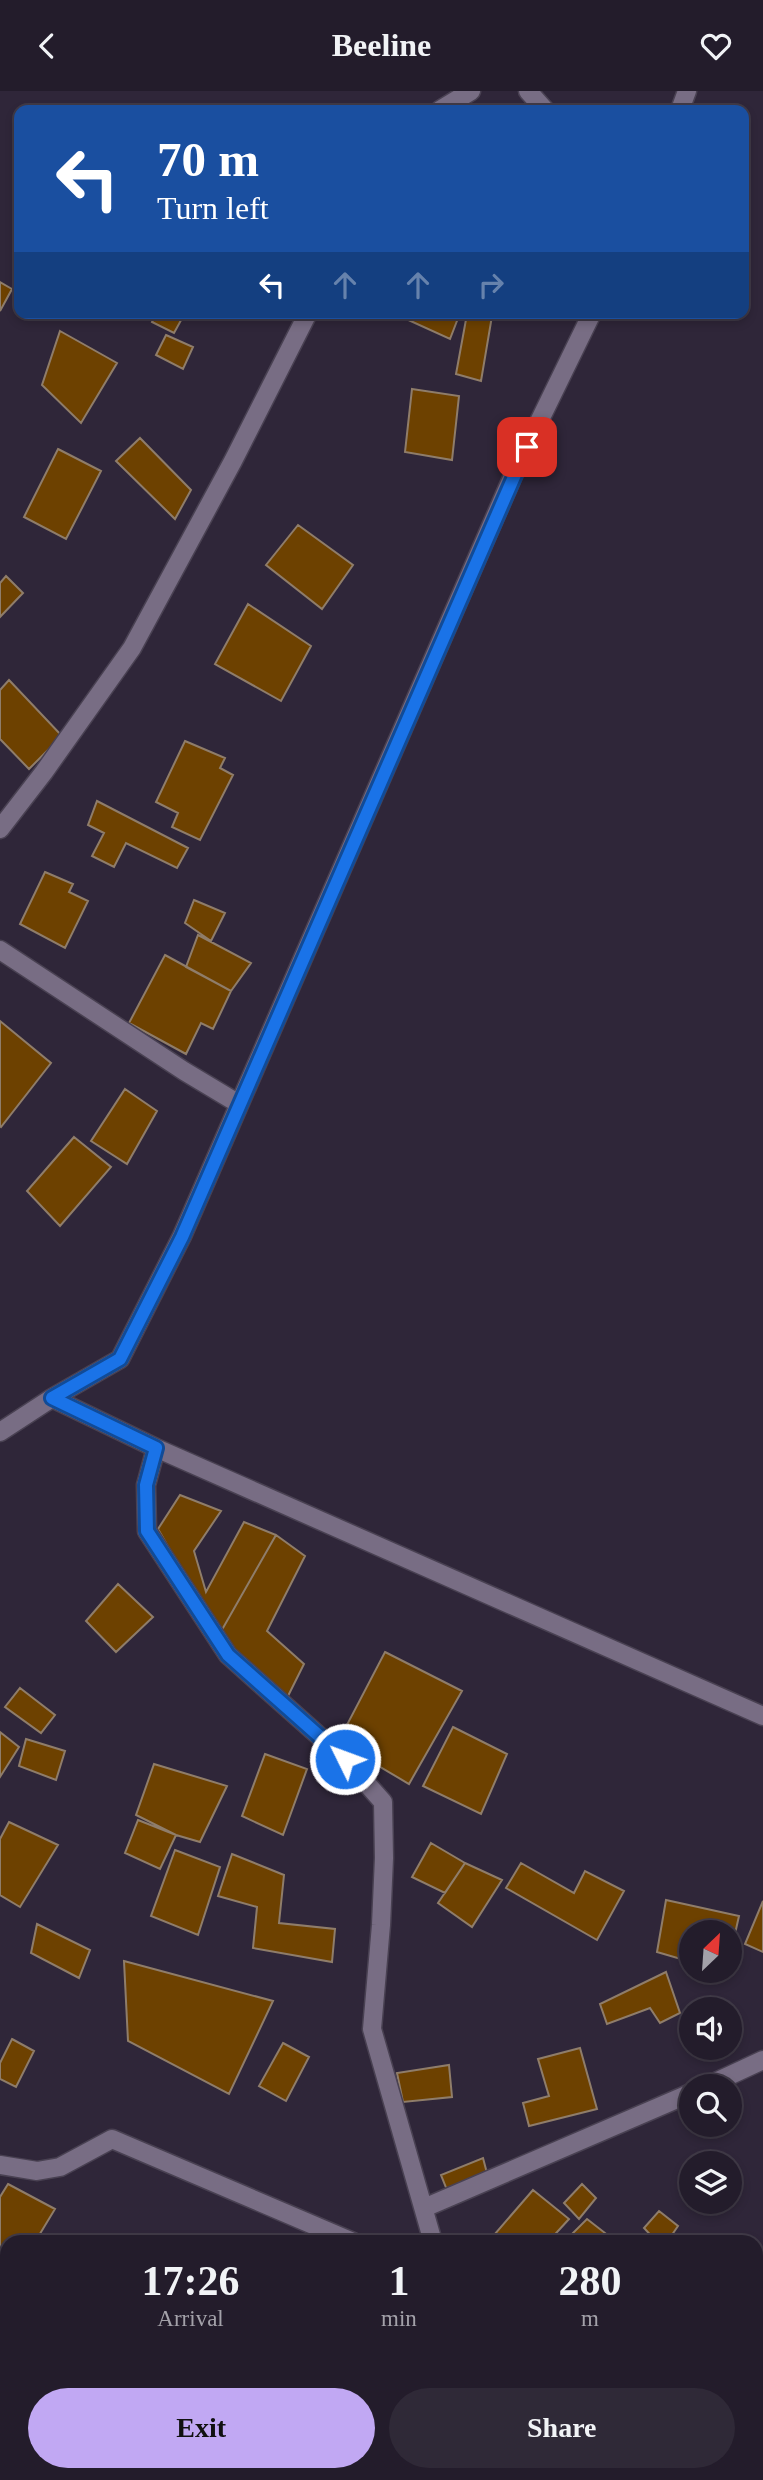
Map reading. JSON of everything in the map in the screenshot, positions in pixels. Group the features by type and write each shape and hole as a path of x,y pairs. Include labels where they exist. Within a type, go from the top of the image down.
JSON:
{"street":[{"path":"448,105 471,91"},
{"path":"528,91 541,105"},
{"path":"0,829 132,648 233,461 305,319"},
{"path":"0,1432 120,1359 182,1237 516,469 589,319"},
{"path":"0,950 239,1104"},
{"path":"52,1398 156,1448 763,1716"},
{"path":"156,1448 146,1485 147,1531 228,1655 345,1759 383,1802 381,1925 372,2029 431,2235"},
{"path":"733,2074 763,2060"},
{"path":"424,2208 679,2098"},
{"path":"0,2165 37,2171 60,2167 112,2139 337,2235"}],"building":[{"path":"0,282 12,289 0,311"},
{"path":"153,319 182,319 174,333 152,322"},
{"path":"406,319 458,319 450,339"},
{"path":"466,319 491,319 481,381 456,374"},
{"path":"60,331 117,363 81,423 42,385"},
{"path":"166,335 193,347 183,369 156,355"},
{"path":"412,389 459,396 452,460 405,452"},
{"path":"140,438 191,490 175,519 116,461"},
{"path":"58,449 101,471 66,539 24,517"},
{"path":"298,525 353,565 322,609 266,565"},
{"path":"6,576 23,593 0,617 0,583"},
{"path":"248,604 311,646 281,701 215,664"},
{"path":"9,680 62,736 29,769 0,739 0,690"},
{"path":"185,741 225,758 220,768 233,775 200,840 172,827 178,813 156,802"},
{"path":"97,801 188,848 177,868 126,843 114,867 92,856 104,833 88,825"},
{"path":"45,872 73,884 69,892 88,901 65,948 20,924"},
{"path":"194,900 225,913 211,941 185,923"},
{"path":"198,935 251,963 231,991 186,967"},
{"path":"165,955 231,991 213,1029 201,1023 186,1054 129,1023"},
{"path":"0,1021 51,1063 1,1127 0,1126"},
{"path":"125,1089 157,1111 127,1164 91,1141"},
{"path":"74,1137 111,1167 60,1226 27,1191"},
{"path":"180,1495 221,1511 194,1551 206,1592 244,1522 276,1535 219,1635 158,1529"},
{"path":"276,1535 305,1556 267,1631 304,1664 286,1700 219,1635"},
{"path":"118,1584 153,1617 116,1652 86,1621"},
{"path":"385,1652 462,1691 409,1784 338,1742"},
{"path":"20,1688 55,1715 41,1733 5,1707"},
{"path":"453,1727 507,1754 481,1814 423,1786"},
{"path":"0,1732 19,1747 0,1777"},
{"path":"26,1739 65,1751 56,1780 19,1766"},
{"path":"265,1754 307,1769 283,1835 242,1816"},
{"path":"154,1764 227,1786 200,1842 176,1835 136,1815"},
{"path":"138,1820 176,1835 160,1869 125,1853"},
{"path":"9,1822 58,1845 20,1907 0,1895 0,1839"},
{"path":"431,1843 465,1863 445,1893 412,1877"},
{"path":"175,1850 220,1867 198,1935 151,1916"},
{"path":"232,1854 284,1875 279,1923 335,1929 332,1962 253,1948 257,1907 218,1896"},
{"path":"465,1863 502,1880 472,1927 438,1903"},
{"path":"521,1863 574,1893 585,1871 624,1891 597,1940 506,1888"},
{"path":"666,1900 739,1916 738,1920 679,1920 679,1958 657,1952"},
{"path":"763,1901 763,1952 745,1944"},
{"path":"37,1924 90,1950 79,1978 31,1953"},
{"path":"124,1961 273,2001 229,2094 128,2041"},
{"path":"666,1972 679,2014 660,2023 650,2008 607,2024 600,2004"},
{"path":"12,2039 34,2051 16,2087 0,2079 0,2063"},
{"path":"283,2043 309,2057 286,2101 259,2086"},
{"path":"580,2048 597,2109 529,2126 523,2103 549,2096 538,2059"},
{"path":"449,2065 452,2097 403,2102 397,2073"},
{"path":"483,2158 488,2177 449,2195 441,2175"},
{"path":"8,2184 55,2209 39,2235 0,2235 0,2197"},
{"path":"582,2184 596,2198 579,2219 564,2203"},
{"path":"533,2190 569,2219 554,2235 494,2235"},
{"path":"659,2211 678,2226 672,2235 650,2235 644,2228"},
{"path":"587,2219 608,2235 571,2235"}],"route":[{"path":"345,1759 228,1655 147,1531 146,1485 156,1448 52,1398 120,1359 182,1237 527,447"}]}
